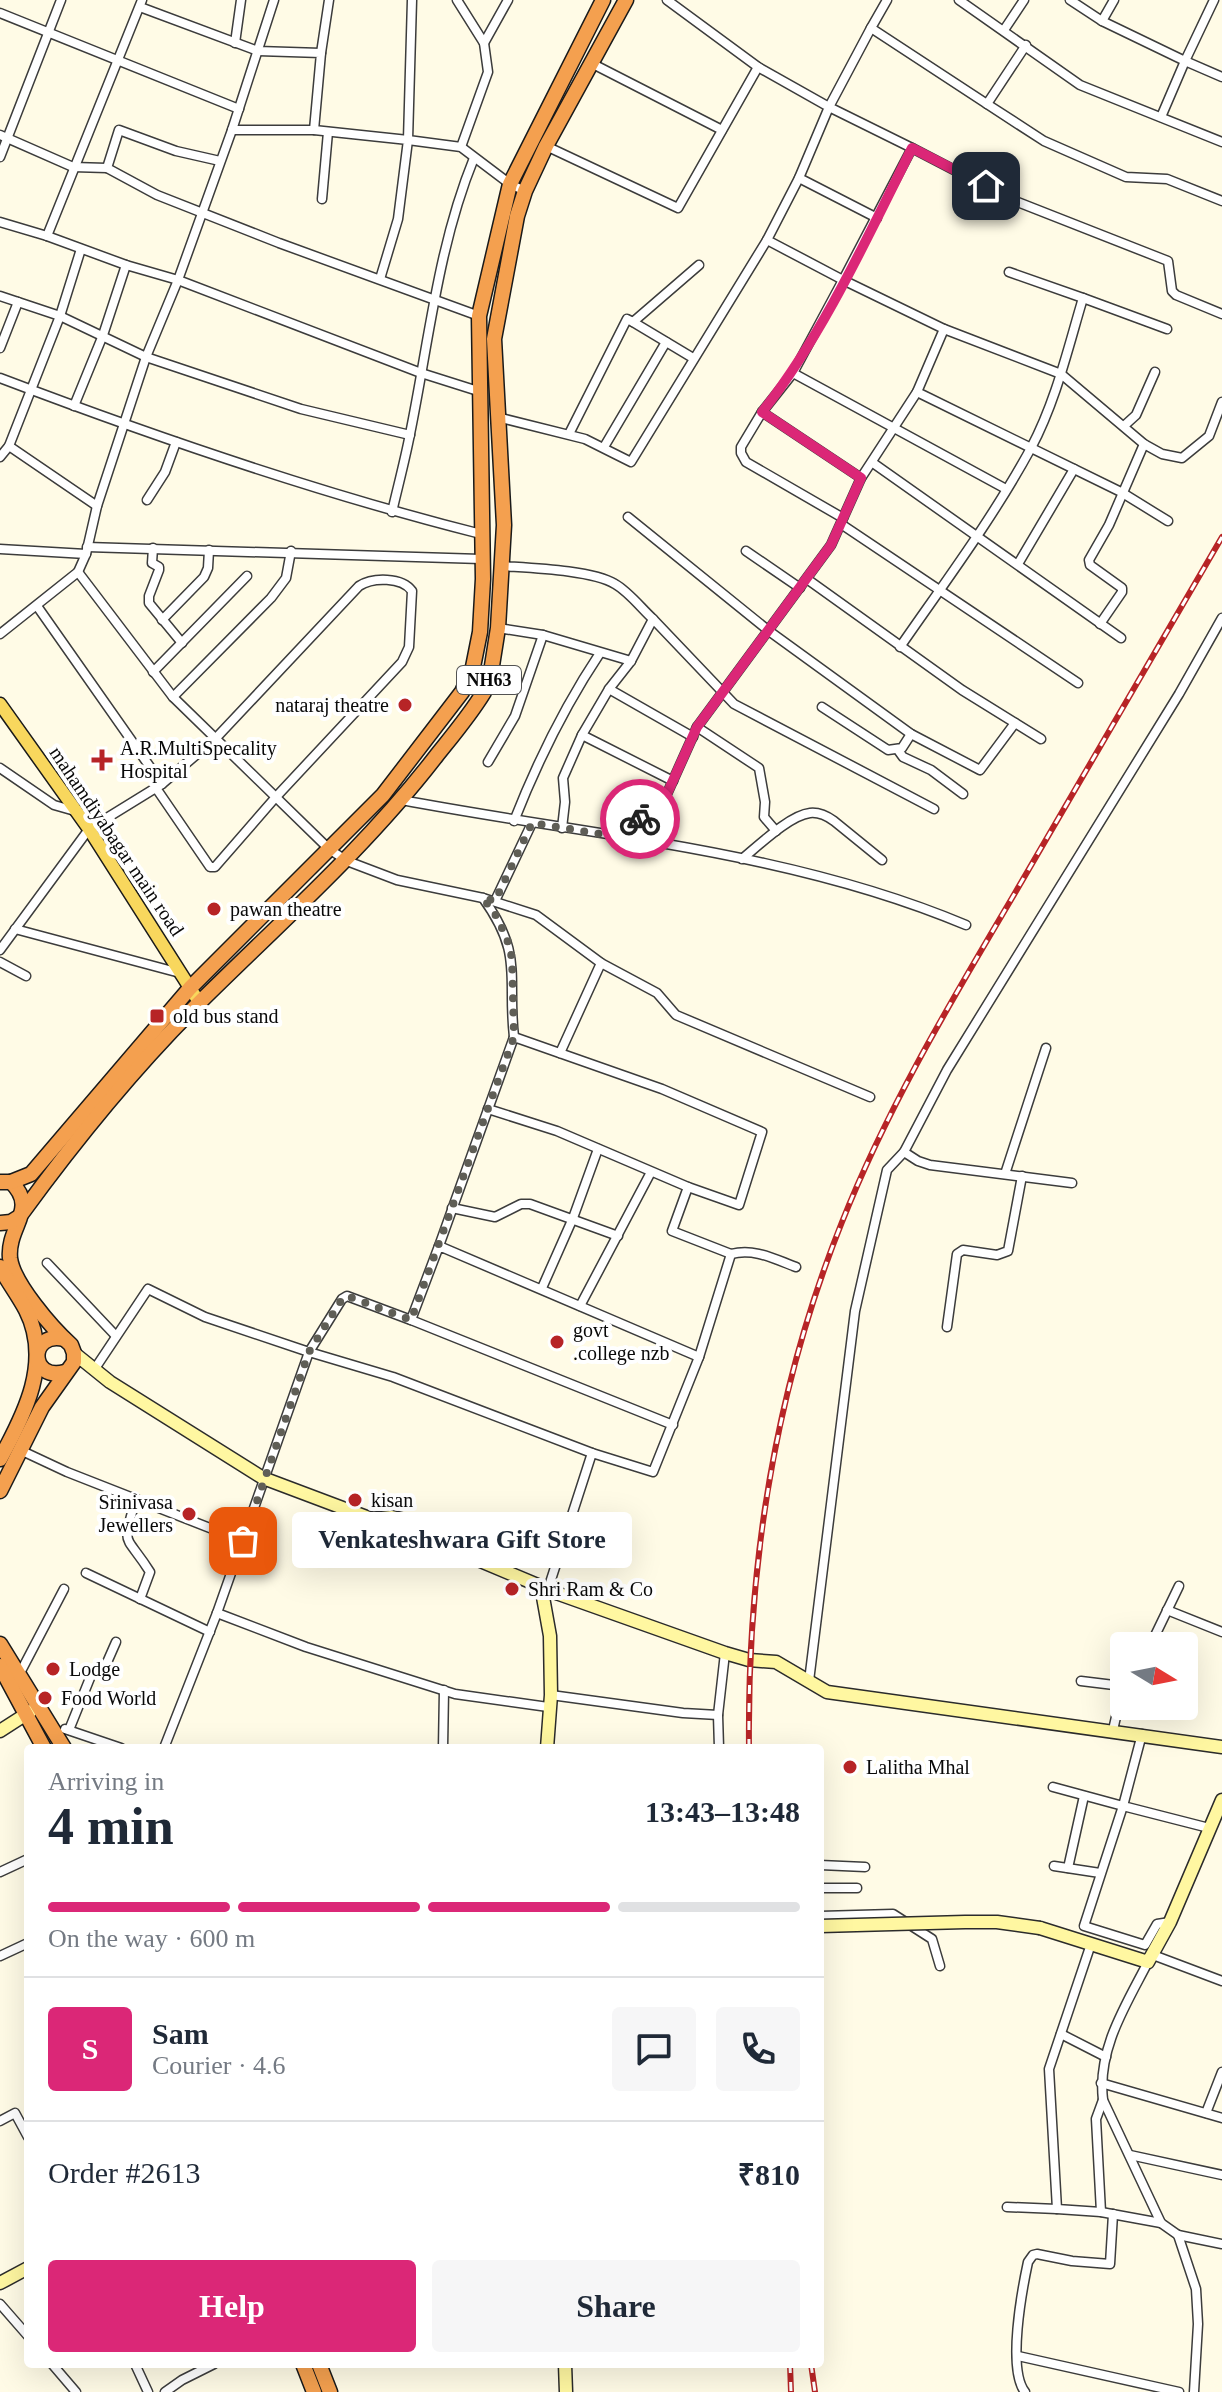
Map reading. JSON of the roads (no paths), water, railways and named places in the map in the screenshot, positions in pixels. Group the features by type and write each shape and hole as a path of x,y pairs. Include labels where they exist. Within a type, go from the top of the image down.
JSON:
{"highway":[{"name":"NH63","path":"6,1182 31,1174 190,988 383,795 470,678 480,632 483,579 479,316 510,184 573,54 603,0"},
{"name":"NH63","path":"20,1215 69,1149 199,1002 347,861 402,800 484,692 491,672 498,628 504,525 493,355 495,325 517,216 546,146 626,0"},
{"name":"NH63","path":"3,1263 24,1203 20,1191 6,1182"},
{"path":"0,1223 11,1222 20,1215"},
{"path":"0,1491 42,1407 74,1362 71,1345 3,1263"},
{"path":"3,1263 35,1333 39,1363 52,1374 65,1372"},
{"path":"0,1459 29,1402 37,1354 47,1340 55,1337 64,1339"},
{"path":"0,1644 19,1675 43,1744"},
{"path":"0,1666 34,1715 53,1728 62,1744"},
{"path":"305,2368 314,2392"},
{"path":"321,2368 330,2392"}],"main road":[{"name":"mahamdiyabagar main road","path":"0,704 89,829 199,1002"},
{"path":"74,1353 110,1382 263,1478 372,1519 392,1517 423,1524 452,1549 545,1587 725,1653 749,1660 776,1662 827,1692 1222,1747"},
{"path":"372,1519 384,1539 395,1545 428,1555 452,1549"},
{"path":"545,1587 550,1636 547,1744"},
{"path":"0,1731 34,1715"},
{"path":"824,1926 975,1922 1040,1928 1151,1958 1170,1922 1222,1800"},
{"path":"0,2283 24,2270"},
{"path":"565,2368 566,2392"}],"street":[{"path":"0,157 4,136 61,0"},
{"path":"235,43 241,0"},
{"path":"0,634 78,572 146,357 178,280 232,130 274,0"},
{"path":"314,130 329,0"},
{"path":"380,279 398,219 408,140 412,0"},
{"path":"457,0 484,43 488,72 461,147"},
{"path":"484,43 508,0"},
{"path":"667,0 758,67 829,107 1010,199 1168,261 1172,291 1176,295 1222,314"},
{"path":"497,417 569,434 604,447 631,462 767,240 799,178 829,107 887,0"},
{"path":"959,0 1080,85 1222,142"},
{"path":"1004,30 1024,0"},
{"path":"1070,0 1102,21 1222,77"},
{"path":"1102,21 1114,0"},
{"path":"1161,117 1214,0 1222,4"},
{"path":"47,236 141,2 258,51 321,53"},
{"path":"0,13 239,109"},
{"path":"871,28 1044,141 1126,177 1167,179 1222,201"},
{"path":"987,104 1026,45"},
{"path":"590,62 722,130"},
{"path":"546,146 678,208 758,67"},
{"path":"107,168 119,130 176,151 220,161"},
{"path":"232,130 314,130 461,147 510,184 525,191"},
{"path":"322,199 328,132"},
{"path":"4,136 73,167 107,168 157,195 479,316"},
{"path":"912,148 793,373 762,412 741,447 743,459 842,521 1078,683"},
{"path":"392,512 458,197 474,158"},
{"path":"799,178 877,218"},
{"path":"0,222 178,280 421,373 478,391"},
{"path":"767,240 944,329 1061,374 1144,444 1162,454 1182,458 1209,436 1222,402"},
{"path":"0,457 9,446 60,316 81,249"},
{"path":"74,406 103,335 126,265"},
{"path":"633,322 699,265"},
{"path":"1009,272 1167,329"},
{"path":"0,296 60,316 146,357 301,409 410,435"},
{"path":"900,647 978,536 1031,447 1061,374 1083,298"},
{"path":"0,348 18,302"},
{"path":"569,434 627,319 693,358"},
{"path":"613,836 657,810 665,801 697,727 831,545 861,478 917,392 944,329"},
{"path":"604,447 666,342"},
{"path":"1125,425 1136,415 1155,372"},
{"path":"793,373 1006,489"},
{"path":"0,378 123,425 392,512 481,534"},
{"path":"917,392 1121,492 1168,521"},
{"path":"762,412 861,478"},
{"path":"147,500 165,472 176,442"},
{"path":"1100,624 1123,590 1090,565 1089,560 1109,525 1144,444"},
{"path":"9,446 97,506"},
{"path":"873,463 1121,638"},
{"path":"1018,564 1074,469"},
{"path":"628,517 769,631 911,734 980,770 1015,723"},
{"path":"153,548 151,561 159,570 148,600 182,643"},
{"path":"0,549 153,548 481,559"},
{"path":"162,620 204,577 209,550"},
{"path":"173,697 271,598 286,578 291,551"},
{"path":"746,551 800,588"},
{"path":"502,566 605,579 617,585 653,619 721,694 753,716 934,809"},
{"path":"78,572 173,697 329,849 347,861 397,880 495,901 536,915 601,963 657,993 676,1015 870,1097"},
{"path":"153,672 247,576"},
{"path":"807,579 962,690 1041,739"},
{"path":"0,950 89,829 159,786 216,738 359,586 365,582 397,580 412,591 406,656 213,868 159,786 37,606"},
{"path":"809,1681 855,1311 884,1177 890,1164 904,1152 947,1070 1172,706 1222,618"},
{"path":"562,828 565,802 563,778 582,735 609,689 631,661 653,619"},
{"path":"498,628 543,635 631,661"},
{"path":"488,762 515,716 543,635"},
{"path":"514,821 536,766 569,700 600,653"},
{"path":"609,689 693,737"},
{"path":"822,707 888,750 898,750"},
{"path":"697,727 759,768 764,817 776,831"},
{"path":"898,750 911,734"},
{"path":"582,735 673,781"},
{"path":"898,750 903,757 931,770 963,794"},
{"path":"0,768 54,805 76,811"},
{"path":"402,800 742,859 819,876 925,907 966,925"},
{"path":"742,859 800,816 818,813 834,821 882,860"},
{"path":"495,901 532,823"},
{"path":"411,1320 514,1037 512,958 502,928 483,898"},
{"path":"15,929 181,973"},
{"path":"0,962 26,976"},
{"path":"560,1053 601,963"},
{"path":"488,1109 557,1131 651,1172 739,1205 762,1132 662,1089 514,1037"},
{"path":"1005,1174 1046,1048"},
{"path":"542,1288 573,1218 598,1149"},
{"path":"904,1152 930,1165 1072,1183"},
{"path":"580,1306 651,1172"},
{"path":"947,1327 957,1254 963,1250 997,1255 1008,1251 1022,1176"},
{"path":"688,1187 672,1231 731,1254 758,1253 796,1267"},
{"path":"452,1208 495,1217 521,1204 530,1204 618,1236"},
{"path":"439,1246 699,1357"},
{"path":"94,1370 150,1289 205,1317 393,1377 651,1473 655,1470 699,1357 731,1254"},
{"path":"47,1263 116,1336"},
{"path":"166,1744 217,1613 309,1352 342,1299 347,1296 411,1320 673,1425"},
{"path":"19,1450 243,1541"},
{"path":"545,1587 592,1453"},
{"path":"136,1499 125,1535 127,1543 150,1572 140,1599"},
{"path":"86,1573 210,1632"},
{"path":"1157,1632 1179,1586"},
{"path":"19,1675 64,1589"},
{"path":"1167,1610 1222,1632"},
{"path":"217,1613 306,1647 444,1690 718,1715"},
{"path":"69,1730 92,1673 105,1667 116,1642"},
{"path":"719,1744 718,1715 725,1653"},
{"path":"1081,1681 1110,1683"},
{"path":"443,1744 444,1690"},
{"path":"1113,1730 1115,1720"},
{"path":"53,1728 69,1730 109,1744"},
{"path":"1142,1734 1123,1806 1083,1923 1085,1927 1145,1945 1157,1924 1170,1922"},
{"path":"1053,1787 1209,1828"},
{"path":"1068,1868 1084,1796"},
{"path":"0,1872 24,1863"},
{"path":"824,1865 865,1867"},
{"path":"1054,1866 1100,1873"},
{"path":"824,1888 857,1888"},
{"path":"824,1916 893,1914 932,1939 940,1966"},
{"path":"1057,2209 1049,2069 1091,1944"},
{"path":"0,1956 24,1945"},
{"path":"1161,2223 1103,2100 1101,2083 1109,2041 1151,1958 1222,1981"},
{"path":"1061,2034 1106,2057"},
{"path":"1206,2113 1222,2072"},
{"path":"1101,2083 1222,2118"},
{"path":"1101,2212 1096,2119 1103,2100"},
{"path":"0,2121 15,2113 24,2130"},
{"path":"1130,2155 1222,2175"},
{"path":"1007,2207 1113,2214 1161,2223 1178,2235 1222,2244"},
{"path":"1025,2392 1020,2383 1017,2324 1030,2257 1037,2254 1110,2264 1113,2214"},
{"path":"1178,2235 1196,2289 1198,2324 1194,2392"},
{"path":"0,2304 24,2326"},
{"path":"1018,2356 1179,2392"},
{"path":"55,2368 76,2392"},
{"path":"137,2368 148,2392"},
{"path":"165,2392 206,2368"}],"railway":[{"path":"749,1744 753,1614 770,1480 799,1349 842,1222 922,1054 1222,537"},
{"path":"790,2368 791,2392"},
{"path":"812,2368 815,2392"}],"place":[{"name":"nataraj theatre","path":"405,705"},
{"name":"A.R.MultiSpecality Hospital","path":"102,760"},
{"name":"pawan theatre","path":"214,909"},
{"name":"old bus stand","path":"157,1016"},
{"name":"govt .college nzb","path":"557,1342"},
{"name":"kisan","path":"355,1500"},
{"name":"Srinivasa Jewellers","path":"189,1514"},
{"name":"Venkateshwara Gift Store","path":"243,1541"},
{"name":"Shri Ram & Co","path":"512,1589"},
{"name":"Lodge","path":"53,1669"},
{"name":"Food World","path":"45,1698"},
{"name":"Lalitha Mhal","path":"850,1767"}]}
